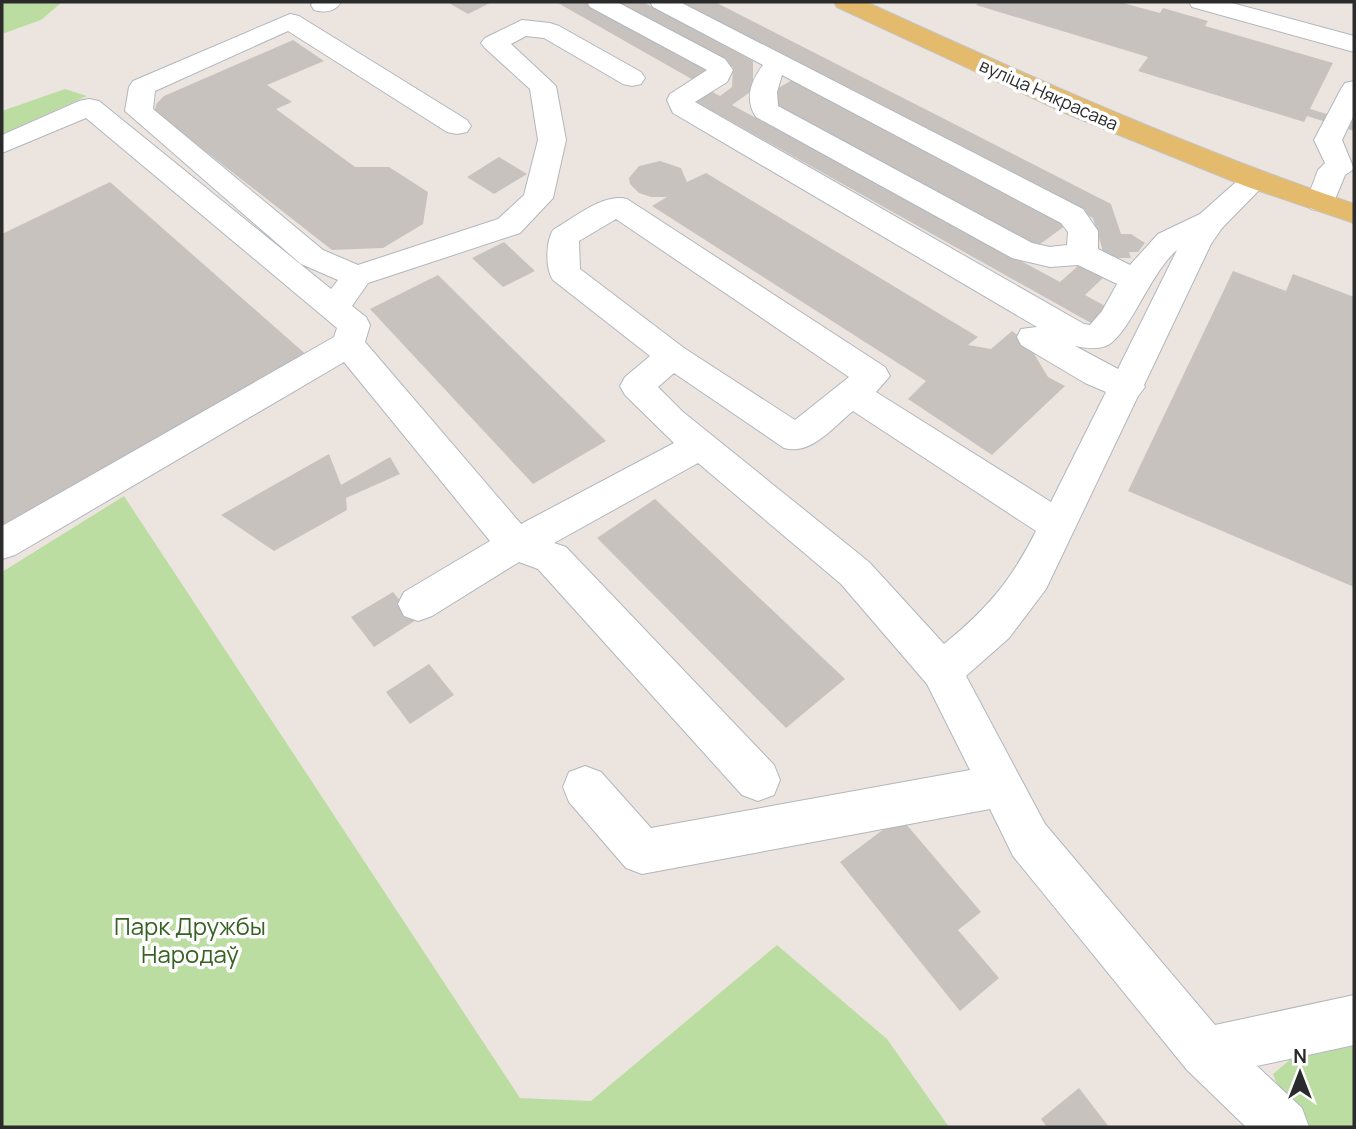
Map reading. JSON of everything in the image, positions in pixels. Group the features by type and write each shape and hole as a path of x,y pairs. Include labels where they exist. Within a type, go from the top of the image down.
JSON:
{"main road":[{"name":"вуліца Някрасава","path":"846,2 1075,107 1255,180 1354,214"},
{"name":"вуліца Някрасава","path":"1255,180 1354,228"}],"street":[{"path":"599,2 716,65 720,70 718,76 685,95 680,100 683,107 1077,335 1096,337 1108,329 1135,280 1163,244 1182,231 1211,221"},
{"path":"662,2 1072,216 1083,232 1082,254"},
{"path":"1201,2 1354,44"},
{"path":"357,276 312,257 139,111 142,87 290,22 457,126"},
{"path":"351,335 341,298 357,276 509,226 538,198 552,141 543,86 494,43 522,28 550,31 632,78"},
{"path":"779,63 771,70 765,87 762,99 766,111 1023,251 1050,257 1082,254 1135,280"},
{"path":"1348,169 1328,140 1354,89"},
{"path":"2,145 89,107 351,335 516,545 552,558 758,780"},
{"path":"713,154 1097,374 1128,387"},
{"path":"1321,202 1332,170 1348,169"},
{"path":"942,671 995,626 1032,578 1128,387 1196,243 1211,221 1255,180"},
{"path":"617,206 873,376 796,438 672,356 564,274 564,237 617,206"},
{"path":"2,544 351,335"},
{"path":"672,356 637,386 671,421 855,573 942,671 1028,841 1205,1052 1283,1127"},
{"path":"852,393 1059,526"},
{"path":"418,604 516,545 701,445"},
{"path":"585,787 642,852 774,829 899,802 1001,786"},
{"path":"1205,1052 1354,1020"}],"green space":[{"path":"2,2 62,2 41,20 2,34"},
{"path":"65,89 87,96 2,134 2,111"},
{"name":"Парк Дружбы Народаў","path":"124,496 520,1098 591,1101 777,945 887,1039 949,1127 2,1127 2,572"},
{"path":"1354,1046 1354,1127 1309,1127 1284,1102 1273,1074 1291,1059"}],"building":[{"path":"447,2 492,2 468,14"},
{"path":"588,2 712,71 695,81 558,3"},
{"path":"613,2 643,2 753,61 753,90 732,105 1060,282 1079,265 1103,278 1085,295 1107,307 1091,323 689,98 707,89 720,96 732,87 733,67"},
{"path":"677,2 715,2 1111,204 1121,234 1131,234 1145,243 1138,252 1129,252 1131,258 1105,258 1093,218"},
{"path":"980,2 1119,2 1160,13 1163,8 1208,21 1205,26 1333,63 1310,109 1354,122 1354,131 1307,116 1304,122 1138,71 1148,57 976,5"},
{"path":"293,40 324,61 267,85 292,102 276,109 355,167 389,167 428,192 423,224 383,248 332,250 154,111 164,96"},
{"path":"792,80 1069,223 1036,247 773,103 775,90"},
{"path":"499,157 527,174 494,194 467,177"},
{"path":"660,161 681,168 687,182 706,173 978,337 968,345 991,349 1012,331 1027,342 1048,377 1065,386 992,455 908,399 926,381 652,206 667,197 651,197 639,193 630,184 629,178 639,166"},
{"path":"110,182 309,357 2,542 2,234"},
{"path":"504,242 535,271 503,287 472,258"},
{"path":"1233,271 1286,291 1293,274 1354,297 1354,587 1128,491"},
{"path":"438,275 606,441 533,484 370,309"},
{"path":"329,454 341,485 390,457 400,474 346,498 347,510 274,551 221,515"},
{"path":"655,499 845,679 786,728 597,538"},
{"path":"393,592 416,620 374,647 351,617"},
{"path":"429,664 454,695 410,724 386,692"},
{"path":"900,817 981,912 958,930 999,978 960,1011 840,862"},
{"path":"1079,1088 1109,1127 1047,1127 1041,1119"}]}
